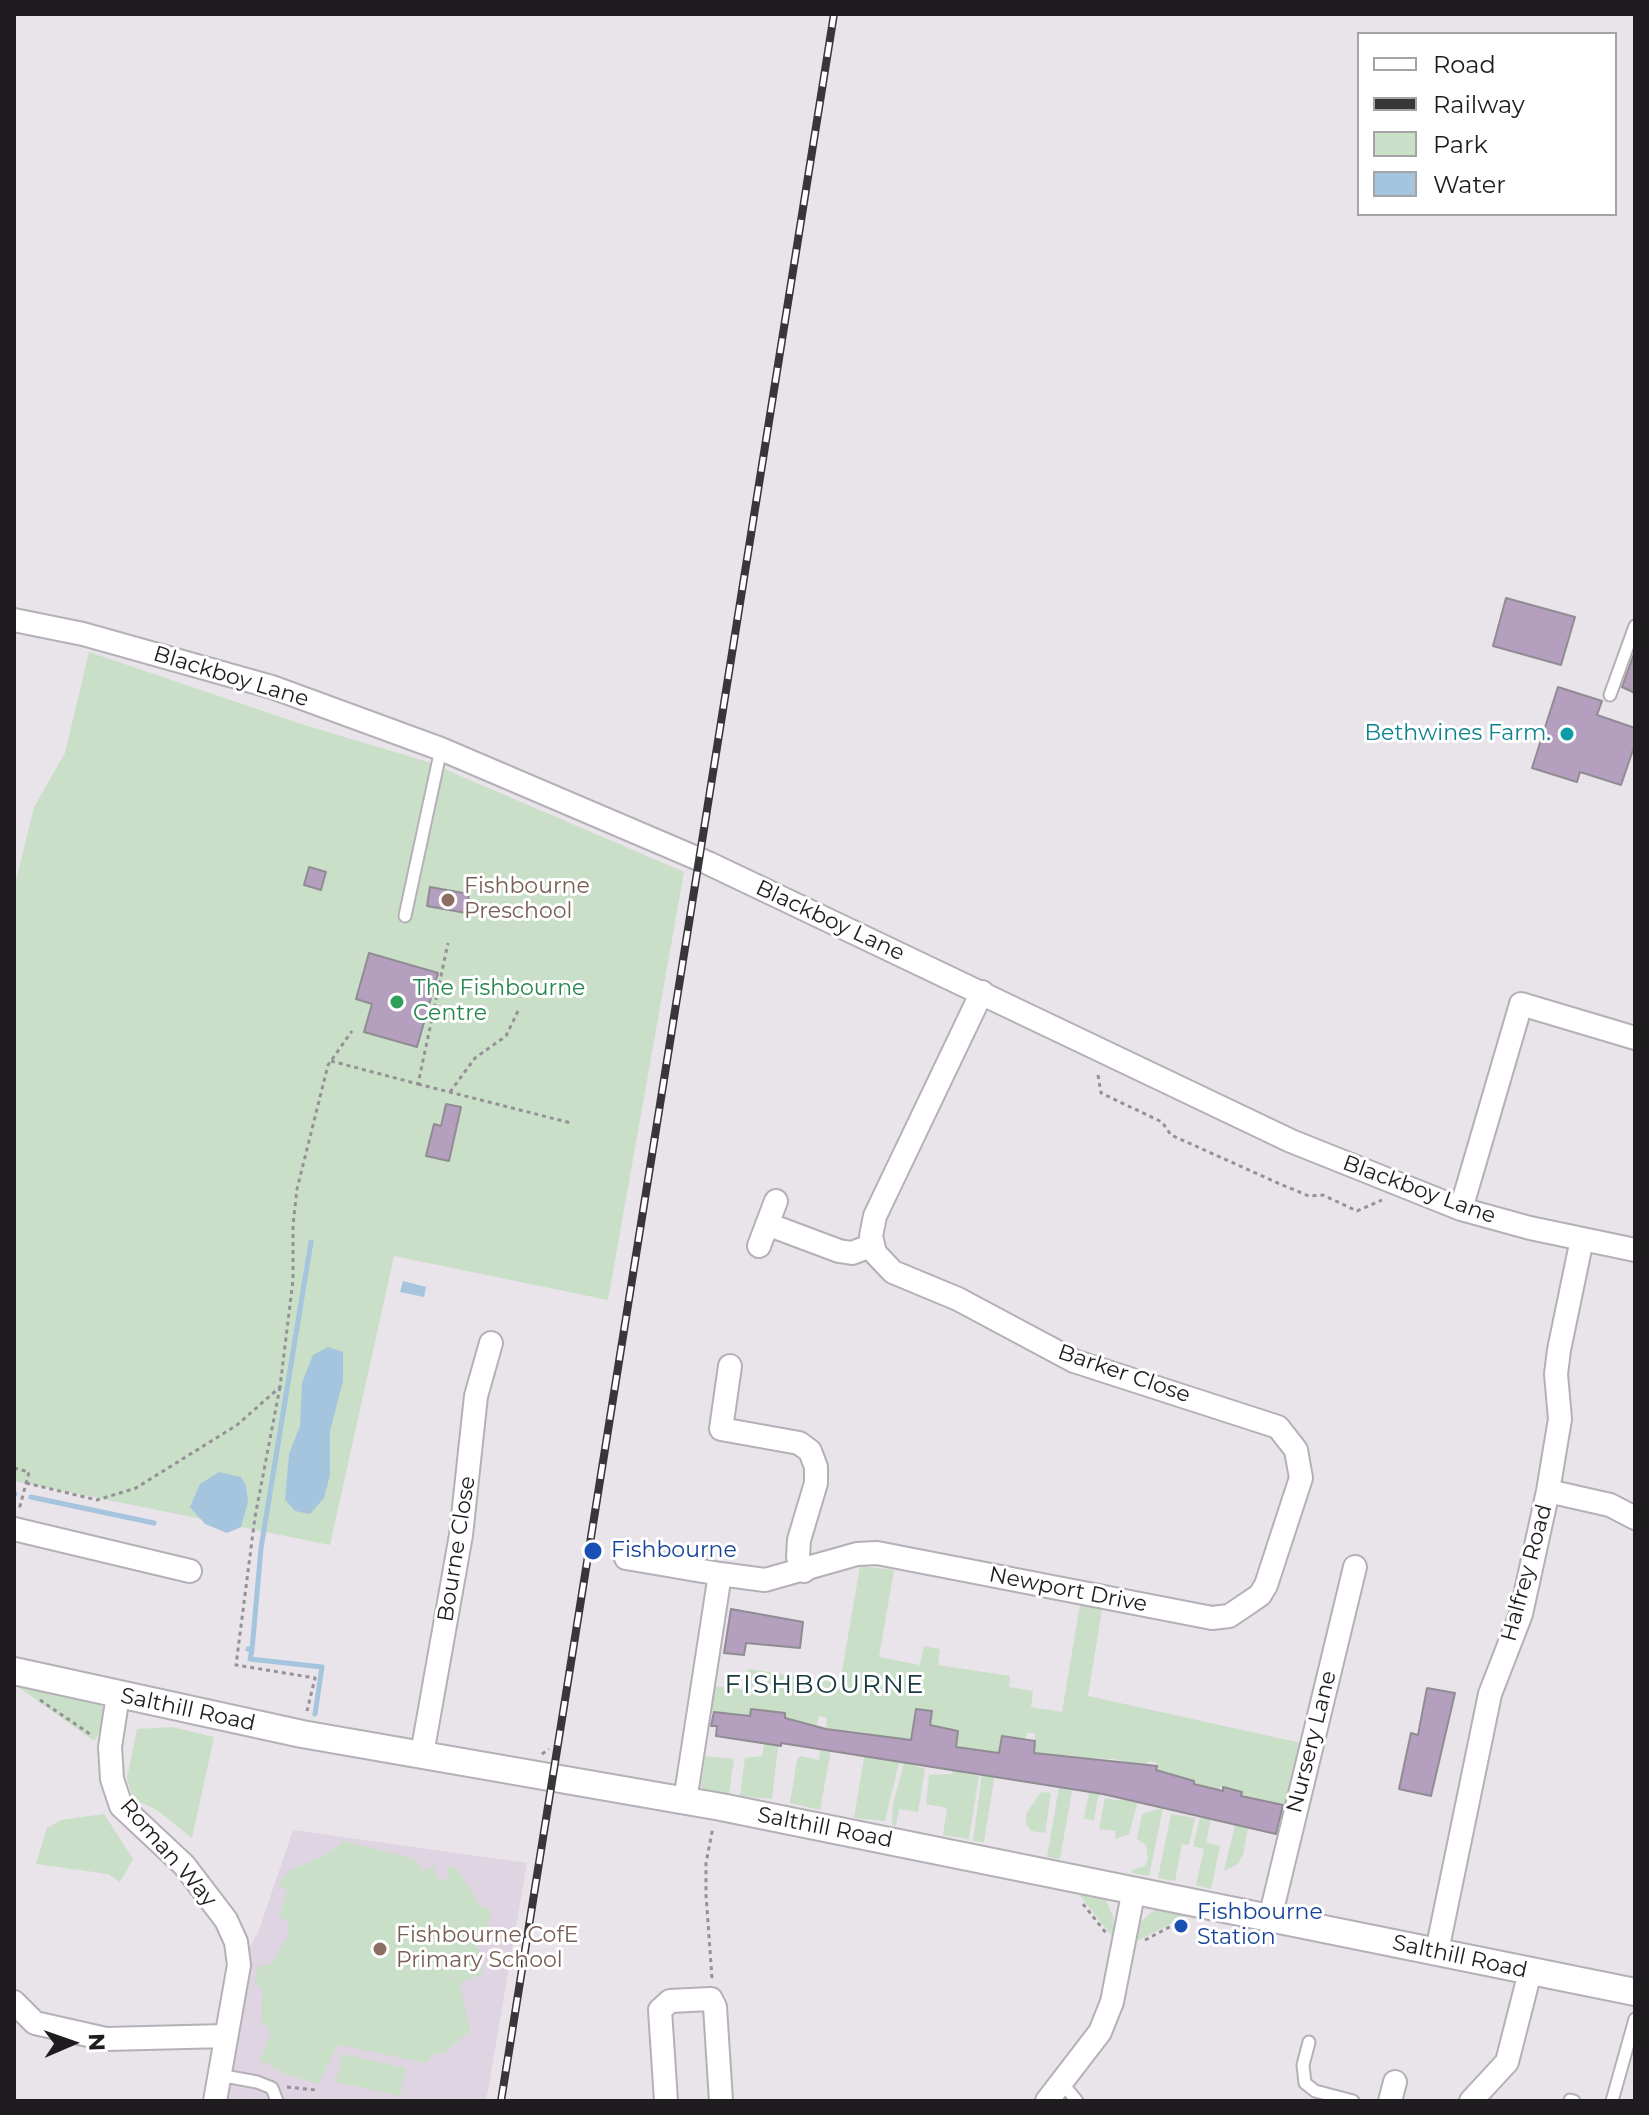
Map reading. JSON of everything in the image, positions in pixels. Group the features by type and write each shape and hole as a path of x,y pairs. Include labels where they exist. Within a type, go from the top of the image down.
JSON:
{"street":[{"name":"Blackboy Lane","path":"14,620 83,634 272,687 441,749 708,863 1291,1141 1461,1209 1635,1250"},
{"path":"767,1224 839,1251 852,1253 873,1245 871,1228 875,1216 982,992"},
{"path":"1461,1209 1521,1004 1635,1038"},
{"path":"759,1246 776,1201"},
{"name":"Halfrey Road","path":"1437,1951 1490,1694 1521,1614 1548,1491 1560,1419 1556,1374 1559,1350 1582,1239"},
{"name":"Barker Close","path":"873,1245 881,1262 893,1272 958,1299 1074,1361 1269,1422 1287,1436 1296,1450"},
{"name":"Bourne Close","path":"422,1754 461,1535 476,1396 491,1343"},
{"path":"730,1366 721,1429 799,1443 810,1451 816,1467 816,1483 799,1540 798,1557 804,1571"},
{"name":"Newport Drive","path":"626,1558 765,1580 857,1554 877,1553 1212,1618 1229,1616 1260,1595 1266,1585 1301,1478 1296,1450"},
{"path":"1548,1491 1610,1505 1635,1518"},
{"path":"14,1530 190,1571"},
{"name":"Nursery Lane","path":"1270,1918 1355,1567"},
{"path":"685,1801 720,1574"},
{"name":"Salthill Road","path":"14,1671 302,1734 685,1801 1635,1992"},
{"name":"Roman Way","path":"118,1695 110,1747 112,1779 121,1806 184,1865 226,1920 236,1942 239,1965 215,2101"},
{"path":"1047,2101 1100,2032 1112,2002 1134,1889"},
{"path":"1471,2101 1507,2062 1530,1972"},
{"path":"666,2101 660,2010 670,2001 711,1999 715,2007 721,2101"},
{"path":"14,2002 35,2023 106,2039 225,2036"}],"lane":[{"path":"1610,695 1635,626"},
{"path":"405,916 441,749"},
{"path":"1612,2101 1635,2019"},
{"path":"1309,2042 1303,2065 1305,2083 1315,2091 1353,2101"},
{"path":"219,2075 272,2088 277,2101"},
{"path":"1062,2083 1077,2101"}],"path":[{"path":"418,1084 448,943"},
{"path":"449,1093 475,1058 506,1036 518,1011"},
{"path":"302,1734 315,1678 236,1665 255,1517 280,1387 293,1280 293,1225 297,1189 331,1061 352,1031"},
{"path":"331,1061 571,1123"},
{"path":"1098,1075 1101,1093 1162,1122 1171,1135 1280,1184 1309,1196 1323,1195 1357,1211 1384,1199"},
{"path":"26,1483 97,1500 136,1488 237,1425 280,1387"},
{"path":"14,1468 29,1472 14,1530"},
{"path":"38,1699 110,1747"},
{"path":"711,1999 706,1863 709,1838 718,1816"},
{"path":"1077,1897 1110,1937"},
{"path":"1134,1946 1185,1919"},
{"path":"272,2088 294,2086 316,2090"},
{"path":"292,2101 294,2086"}],"shaded area":[{"name":"Fishbourne CofE Primary School","path":"293,1830 527,1863 486,2101 215,2101 239,1968 259,1930"}],"green space":[{"path":"89,652 304,725 428,762 684,872 608,1300 394,1256 330,1545 14,1481 14,889 34,807 65,753"},
{"path":"860,1566 894,1570 879,1657 920,1665 924,1646 940,1649 938,1665 1010,1676 1009,1687 1033,1691 1031,1707 1062,1712 1080,1605 1102,1609 1088,1696 1306,1744 1290,1807 1239,1801 1242,1792 1221,1786 1218,1790 1183,1779 1169,1782 1171,1773 1156,1770 1157,1763 1148,1761 1146,1771 1127,1768 1128,1762 1112,1759 1093,1758 1093,1762 1076,1759 1076,1756 1034,1753 1035,1733 1027,1733 1025,1740 1001,1736 984,1842 973,1841 985,1751 967,1749 963,1773 979,1776 969,1839 943,1835 947,1808 926,1804 929,1775 952,1774 958,1731 941,1726 930,1727 931,1711 915,1709 906,1763 925,1769 918,1812 899,1809 896,1826 892,1825 893,1803 904,1764 899,1763 885,1821 854,1818 868,1733 826,1728 827,1718 819,1716 816,1726 784,1721 785,1713 749,1723 740,1715 711,1712 715,1686 744,1690 748,1669 840,1683","holes":["880,1736 901,1739 898,1762 876,1758"]},
{"path":"14,1684 92,1700 104,1708 106,1722 94,1741"},
{"path":"172,1727 214,1737 192,1838 157,1810 133,1799 127,1778 137,1729"},
{"path":"764,1744 778,1746 772,1799 740,1796 745,1758 762,1756"},
{"path":"820,1750 830,1752 830,1755 820,1810 790,1803 797,1760 800,1756 819,1760"},
{"path":"705,1756 734,1759 729,1794 704,1791 701,1786"},
{"path":"1059,1787 1072,1791 1060,1859 1047,1857"},
{"path":"1041,1792 1051,1793 1045,1833 1031,1831 1026,1824 1026,1814"},
{"path":"1089,1792 1104,1794 1098,1796 1094,1820 1084,1819"},
{"path":"1122,1797 1138,1800 1129,1834 1115,1839 1116,1831 1099,1829 1105,1798 1121,1801"},
{"path":"1163,1808 1149,1876 1132,1873 1132,1870 1145,1866 1148,1859 1146,1845 1137,1839 1142,1814"},
{"path":"104,1814 133,1859 120,1882 108,1874 36,1864 47,1828 61,1820"},
{"path":"1171,1814 1195,1818 1189,1845 1182,1844 1175,1881 1158,1878"},
{"path":"1211,1817 1206,1843 1220,1846 1211,1889 1196,1885 1204,1849 1193,1846 1200,1818"},
{"path":"1235,1825 1248,1828 1243,1855 1238,1864 1224,1871"},
{"path":"344,1841 408,1857 417,1861 424,1872 434,1865 437,1879 447,1880 449,1866 458,1869 479,1905 492,1911 487,1928 480,1929 472,1940 482,1955 482,1974 460,1983 470,2031 442,2054 434,2053 427,2063 338,2045 318,2084 286,2074 260,2060 271,2033 261,2020 263,1991 254,1980 259,1965 271,1965 288,1937 289,1923 279,1915 288,1892 279,1885 288,1871 326,1855"},
{"path":"1077,1892 1106,1900 1114,1919 1112,1936"},
{"path":"1155,1909 1190,1914 1137,1941 1141,1922"},
{"path":"342,2054 406,2068 400,2096 336,2082"}],"water":[{"path":"403,1281 426,1287 424,1297 400,1292"},
{"path":"328,1347 343,1352 343,1381 330,1431 330,1475 324,1498 310,1514 295,1511 285,1500 289,1454 300,1426 302,1383 313,1355"},
{"path":"219,1472 241,1477 246,1486 248,1502 241,1527 227,1533 205,1524 190,1507 200,1484"}],"building":[{"path":"1506,598 1575,617 1561,665 1493,646"},
{"path":"1635,651 1635,693 1622,687"},
{"name":"Bethwines Farm.","path":"1558,687 1602,701 1597,715 1635,728 1635,744 1621,785 1580,772 1577,782 1532,768"},
{"path":"309,867 326,872 321,890 304,885"},
{"name":"Fishbourne Preschool","path":"430,887 469,894 466,913 427,906"},
{"name":"The Fishbourne Centre","path":"369,953 438,973 417,1047 364,1032 372,1004 356,999"},
{"path":"446,1104 461,1107 449,1161 426,1156 434,1124 441,1126"},
{"path":"731,1609 803,1622 800,1648 746,1643 744,1655 724,1653"},
{"path":"1427,1688 1455,1693 1431,1796 1399,1789 1411,1733 1418,1735"},
{"path":"751,1709 785,1713 785,1718 826,1729 911,1740 916,1709 932,1711 930,1725 958,1731 956,1747 999,1753 1002,1736 1035,1741 1034,1753 1157,1766 1156,1770 1194,1781 1194,1784 1223,1791 1223,1787 1242,1792 1241,1796 1283,1805 1276,1834 1103,1794 781,1743 781,1746 716,1736 717,1726 711,1726 714,1712 750,1716"}],"waterway":[{"path":"248,1649 252,1650 261,1548 311,1242"},
{"path":"31,1497 154,1523"},
{"path":"252,1650 250,1659 322,1667 315,1714"}],"railway":[{"path":"501,2101 834,14"}],"place":[{"name":"Bethwines Farm.","path":"1567,734"},
{"name":"Fishbourne Preschool","path":"448,900"},
{"name":"The Fishbourne Centre","path":"397,1002"},
{"name":"Fishbourne","path":"593,1551"},
{"name":"Fishbourne Station","path":"1181,1926"},
{"name":"Fishbourne CofE Primary School","path":"380,1949"}],"district":[{"name":"FISHBOURNE","path":"825,1685"}]}
